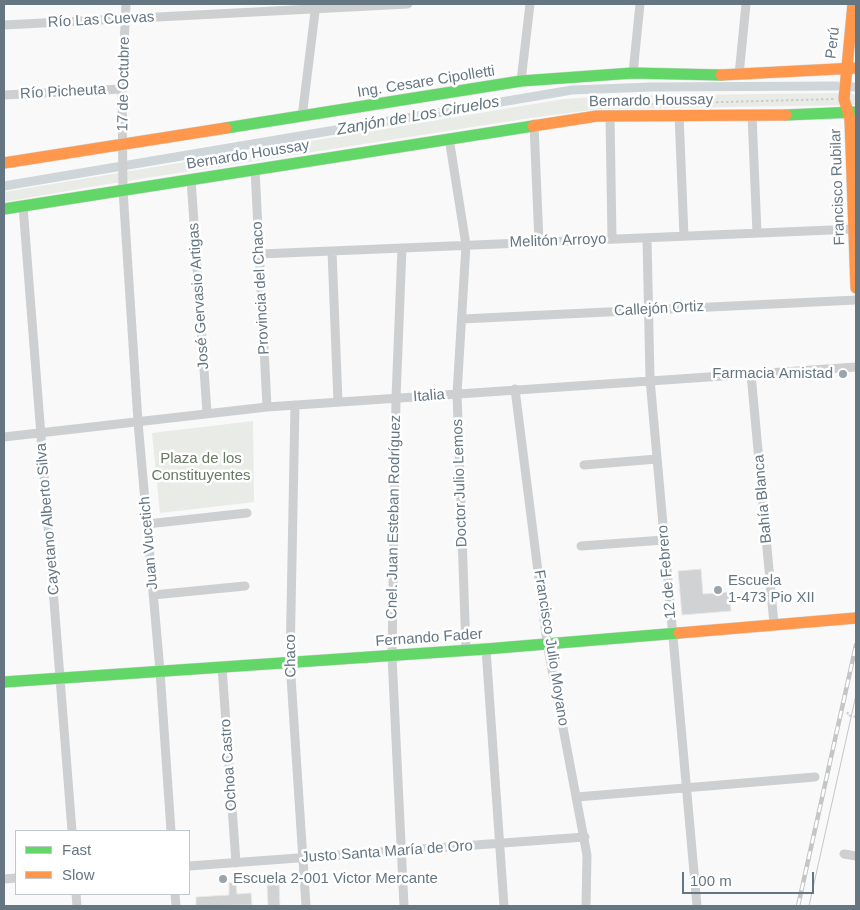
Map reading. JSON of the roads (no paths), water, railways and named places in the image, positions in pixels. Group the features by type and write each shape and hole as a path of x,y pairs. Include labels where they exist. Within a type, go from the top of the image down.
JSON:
{"street":[{"name":"17 de Octubre","path":"123,159 122,89 126,4"},
{"name":"Río Las Cuevas","path":"4,25 316,6 408,4"},
{"path":"521,82 530,4"},
{"path":"633,73 640,4"},
{"path":"739,75 746,4"},
{"name":"Perú","path":"844,87 850,69 853,4"},
{"path":"302,117 316,6"},
{"name":"Ing. Cesare Cipolletti","path":"4,163 123,159 302,117 521,82 633,73 739,75 850,69"},
{"name":"Francisco Rubilar","path":"844,87 852,112 856,288"},
{"name":"Río Picheuta","path":"4,95 122,89"},
{"name":"Bernardo Houssay","path":"4,209 534,124 610,115 752,115 852,112"},
{"path":"680,114 684,236"},
{"path":"610,115 612,239"},
{"path":"752,115 757,233"},
{"path":"534,124 539,242"},
{"name":"Doctor Julio Lemos","path":"449,138 466,246 457,394 466,650"},
{"name":"Juan Vucetich","path":"123,159 123,190 138,422 160,671 171,830"},
{"name":"Provincia del Chaco","path":"254,169 267,407"},
{"name":"José Gervasio Artigas","path":"191,179 207,413"},
{"name":"Cayetano Alberto Silva","path":"23,206 40,433 62,679 72,830"},
{"name":"Melitón Arroyo","path":"260,254 855,228"},
{"name":"12 de Febrero","path":"647,238 650,380 697,906"},
{"name":"Cnel. Juan Esteban Rodríguez","path":"402,248 396,398 392,656 404,906"},
{"path":"332,251 338,402"},
{"name":"Callejón Ortiz","path":"462,319 856,300"},
{"name":"Italia","path":"4,437 267,407 856,367"},
{"name":"Bahía Blanca","path":"751,374 774,624"},
{"name":"Francisco Julio Moyano","path":"515,390 547,644 585,837 587,855 586,906"},
{"name":"Chaco","path":"295,405 290,662 306,906"},
{"path":"584,465 657,459"},
{"path":"147,524 248,514"},
{"path":"581,546 664,540"},
{"path":"153,595 245,586"},
{"name":"Fernando Fader","path":"4,682 486,649 856,618"},
{"path":"486,649 504,906"},
{"name":"Ochoa Castro","path":"222,667 236,863"},
{"path":"577,797 815,777"},
{"name":"Justo Santa María de Oro","path":"190,866 585,837"},
{"path":"844,854 856,856"}],"waterway":[{"name":"Zanjón de Los Ciruelos","path":"4,186 572,90 651,87 837,86"}],"tram line":[{"path":"809,906 856,695"}],"railway":[{"path":"798,906 856,645"}],"place":[{"name":"Farmacia Amistad","path":"843,374"},
{"name":"Escuela 1-473 Pio XII","path":"718,590"},
{"name":"Escuela 2-001 Victor Mercante","path":"223,879"}],"park label":[{"name":"Plaza de los Constituyentes","path":"201,468"}]}
